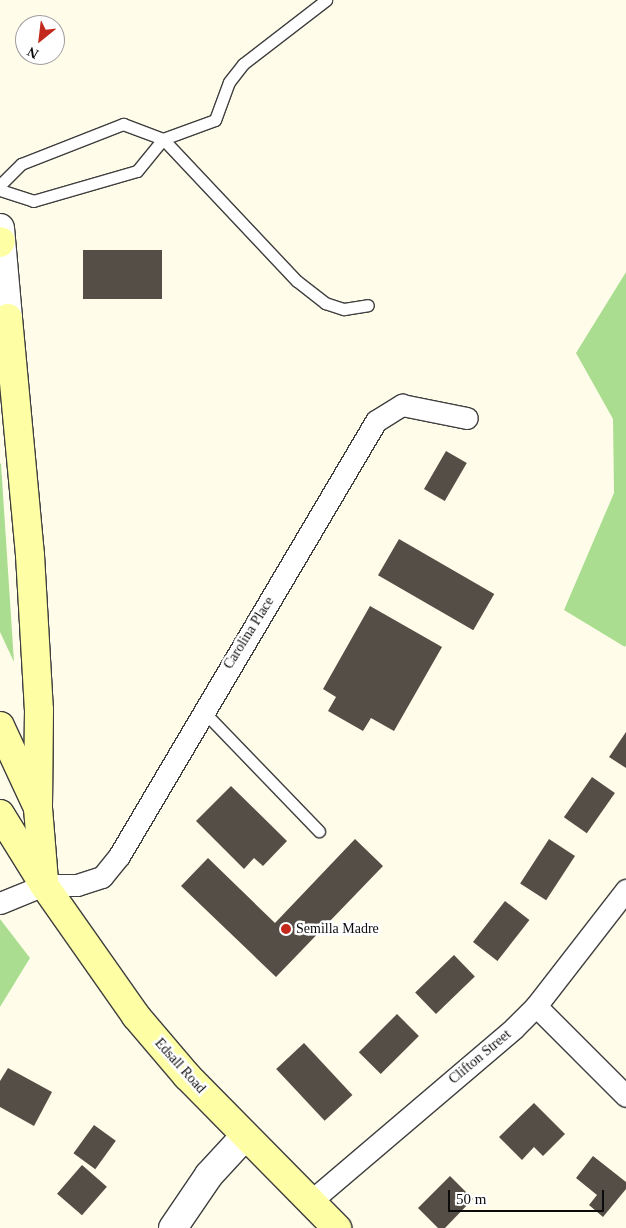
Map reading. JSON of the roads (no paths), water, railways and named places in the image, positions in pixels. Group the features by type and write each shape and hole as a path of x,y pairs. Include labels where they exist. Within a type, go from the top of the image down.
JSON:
{"main road":[{"path":"4,328 31,565 39,710 38,808 44,885"},
{"path":"0,726 38,808"},
{"name":"Edsall Road","path":"0,814 44,885 136,1016 245,1136 337,1228"}],"street":[{"path":"0,239 4,328"},
{"name":"Carolina Place","path":"44,885 77,886 102,877 136,831 203,711 376,421 402,404 467,418"},
{"path":"0,903 44,885"},
{"name":"Clifton Street","path":"311,1201 536,1006 626,890"},
{"path":"536,1006 626,1096"},
{"path":"173,1228 209,1175 245,1136"}],"lane":[{"path":"0,190 33,201 137,171 163,139 216,120 228,82 243,64 326,0"},
{"path":"0,185 21,164 123,124 163,139 297,281 325,303 344,309 368,305"},
{"path":"203,711 319,831"}],"place":[{"name":"Semilla Madre","path":"286,929"}]}
